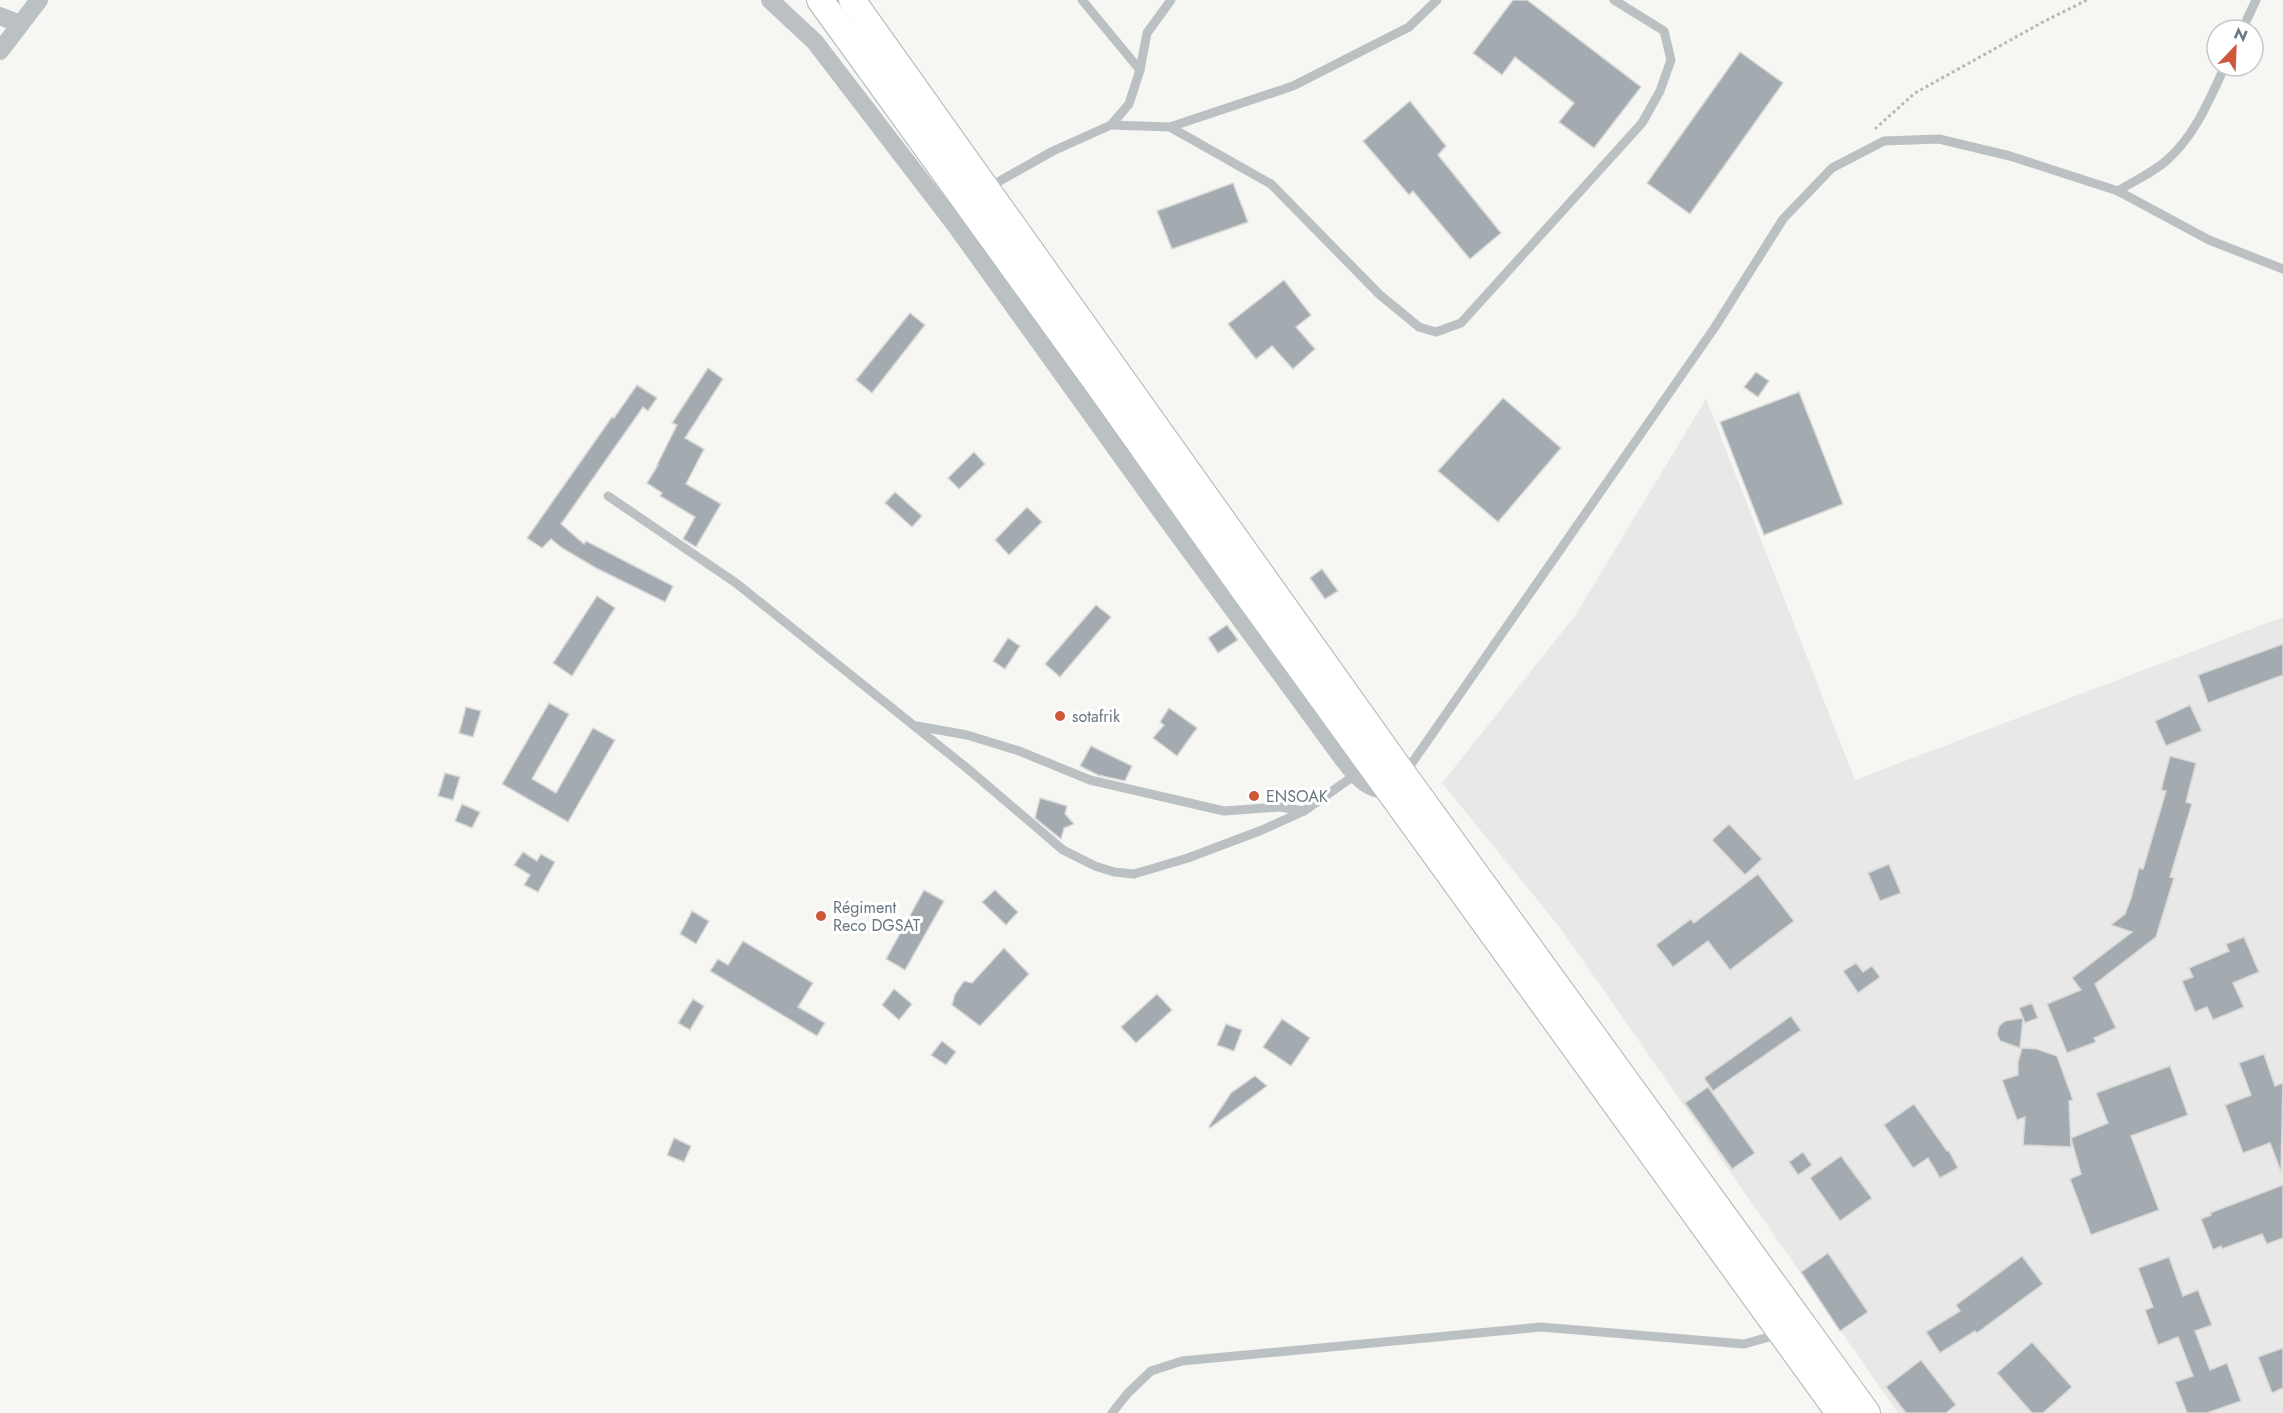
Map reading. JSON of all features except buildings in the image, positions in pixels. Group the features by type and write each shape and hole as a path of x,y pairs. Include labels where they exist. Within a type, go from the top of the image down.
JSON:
{"street":[{"path":"0,51 39,0"},
{"path":"770,0 815,42 956,225 1160,510 1355,775 1364,783 1376,787 1395,781"},
{"path":"820,0 976,195 1092,335 1395,781 1780,1334 1839,1413"},
{"path":"852,0 976,195"},
{"path":"0,16 20,24"},
{"path":"1395,781 1867,1413"}],"lane":[{"path":"1082,0 1140,70"},
{"path":"976,195 1053,151 1111,125 1129,104 1140,70 1147,33 1171,0"},
{"path":"1111,125 1170,127 1293,86 1409,27 1437,0"},
{"path":"1170,127 1270,184 1380,295 1419,327 1437,332 1461,323 1642,123 1660,91 1671,60 1664,32 1614,0"},
{"path":"2248,18 2256,0"},
{"path":"2118,191 2165,161 2187,139 2201,118 2219,78"},
{"path":"1395,781 1715,327 1783,219 1832,168 1884,141 1939,139 2010,156 2118,191 2209,240 2283,269"},
{"path":"608,496 736,583 974,773 1063,850 1095,866 1114,872 1134,874 1188,858 1262,830 1304,811 1355,775"},
{"path":"914,725 967,735 1019,751 1090,780 1224,811 1280,807 1304,811"},
{"path":"1112,1413 1128,1393 1151,1371 1182,1361 1541,1327 1744,1344 1780,1334"}],"path":[{"path":"1873,131 1915,93 2043,21 2087,0"}],"shaded area":[{"path":"1706,399 1855,780 2283,617 2283,1413 1898,1413 1561,929 1442,783 1575,616"}],"place":[{"name":"sotafrik","path":"1060,716"},
{"name":"ENSOAK","path":"1254,796"},
{"name":"Régiment Reco DGSAT","path":"821,916"}]}
